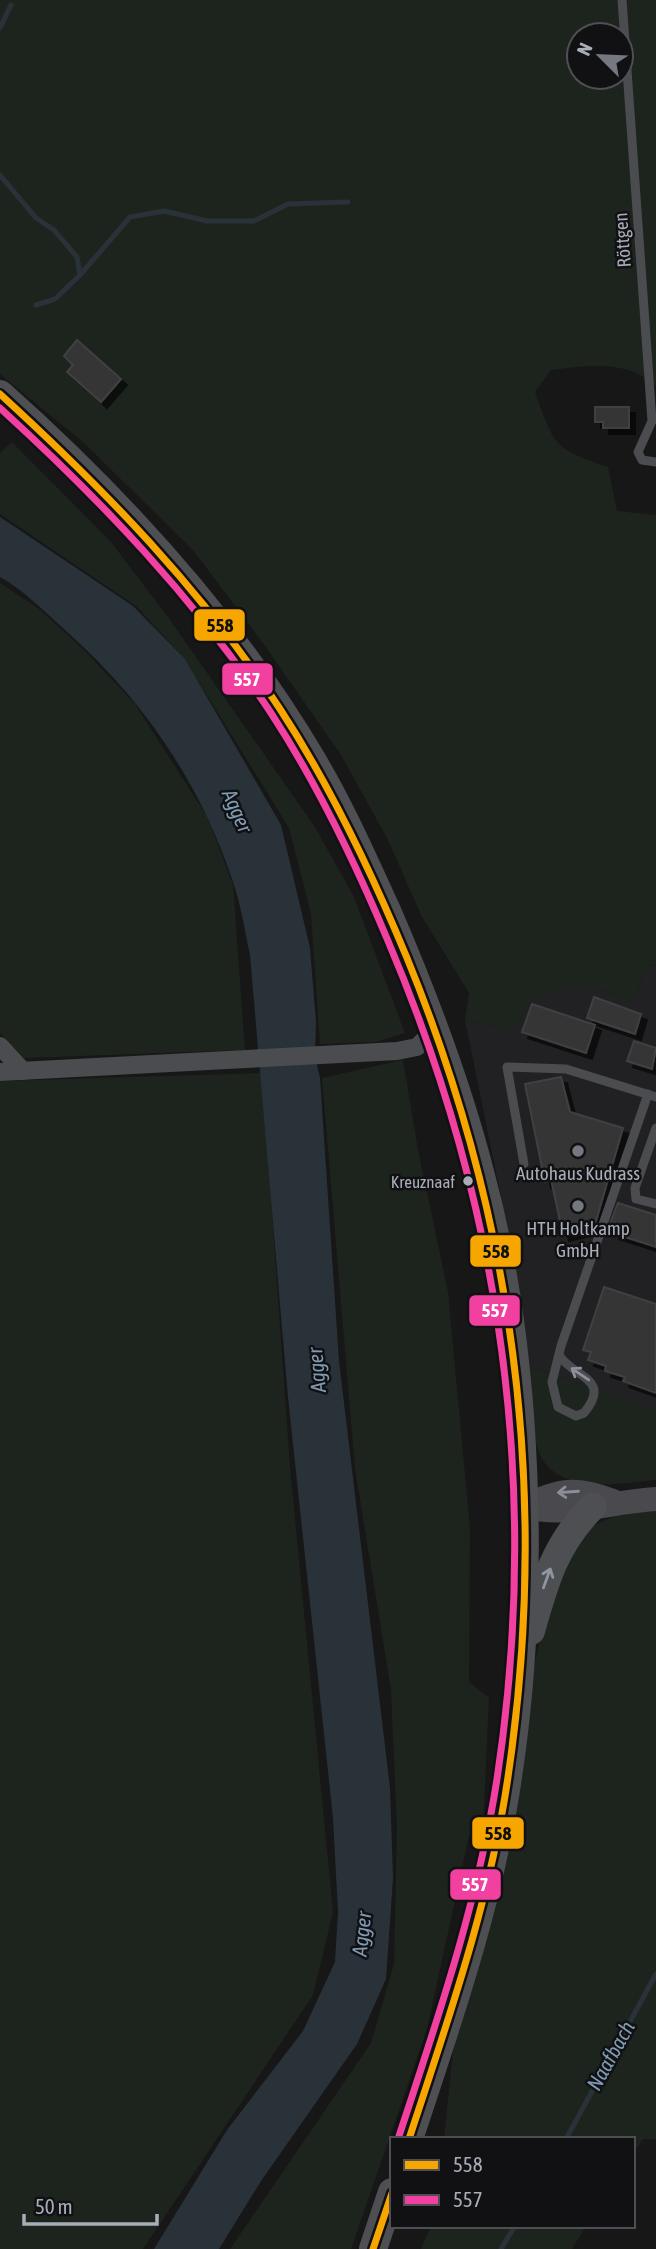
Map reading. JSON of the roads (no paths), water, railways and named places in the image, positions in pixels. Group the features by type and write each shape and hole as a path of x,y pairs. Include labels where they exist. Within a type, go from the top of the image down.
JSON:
{"main road":[{"path":"0,394 136,525 254,672 311,757 358,845 436,1028 483,1180 508,1310 517,1389 524,1507 520,1667 508,1780 479,1914 410,2137"},
{"path":"520,1667 551,1567 565,1537 604,1504"},
{"path":"373,2249 390,2198"}],"street":[{"path":"0,1072 378,1052 417,1047 436,1028"},
{"path":"0,1046 23,1071"},
{"path":"524,1507 569,1512 604,1504 656,1499"}],"lane":[{"name":"Röttgen","path":"622,0 652,421 638,452 642,460 656,462"},
{"path":"524,1164 507,1067 566,1069 652,1096 560,1350 552,1382 558,1407 576,1416 584,1413 594,1394 592,1384 587,1375 572,1369 560,1350"},
{"path":"656,1128 635,1188 636,1199 656,1204"}],"water":[{"name":"Agger","path":"0,517 133,606 185,659 281,825 310,948 316,1022 315,1057 320,1078 339,1361 390,1788 393,1878 386,1979 357,2044 261,2181 219,2249 154,2249 227,2130 303,2031 335,1962 338,1912 333,1818 288,1397 250,955 233,882 220,846 186,777 144,714 94,657 42,609 0,577"}],"waterway":[{"path":"0,28 11,5"},
{"path":"0,175 36,218 54,230 77,257 80,275 55,299 36,305"},
{"path":"80,275 130,217 164,211 207,221 254,221 288,204 348,202"},
{"name":"Naafbach","path":"567,2137 656,1974"},
{"name":"Naafbach","path":"501,2249 514,2228"}],"place":[{"name":"Autohaus Kudrass","path":"578,1151"},
{"name":"Kreuznaaf","path":"468,1181"},
{"name":"HTH Holtkamp GmbH","path":"578,1206"}]}
